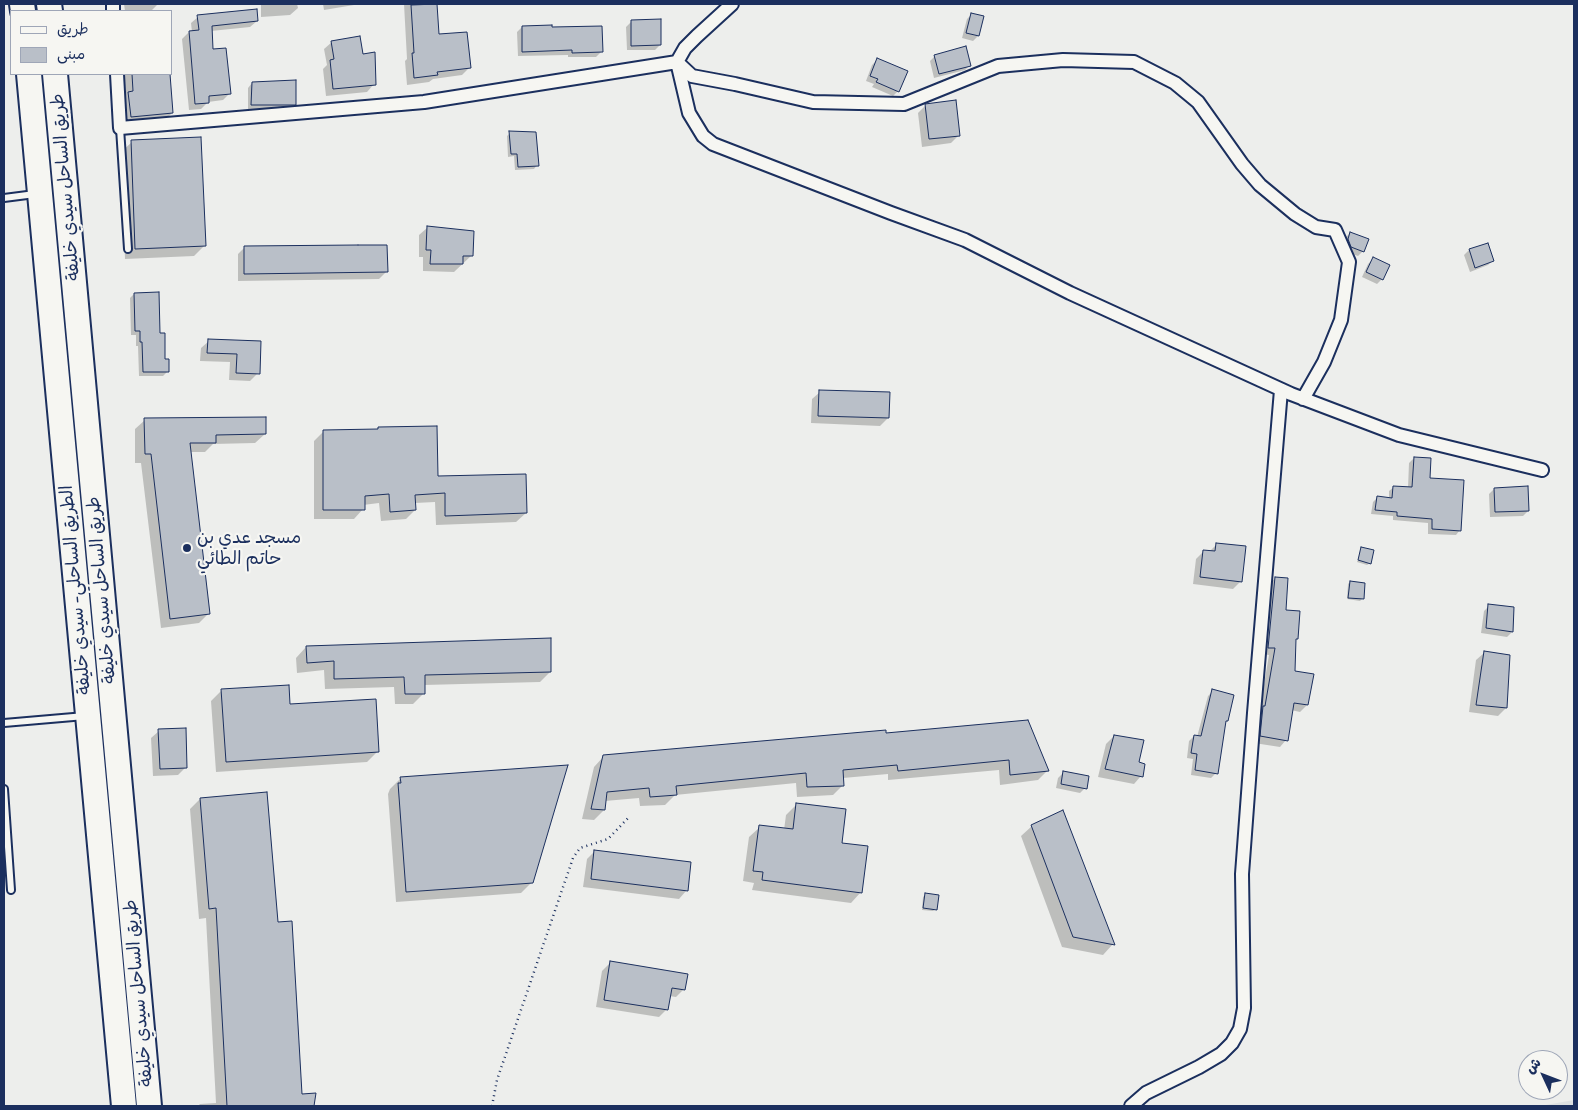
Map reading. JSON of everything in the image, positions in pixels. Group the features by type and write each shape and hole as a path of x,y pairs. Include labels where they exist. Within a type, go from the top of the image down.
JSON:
{"highway":[{"name":"الطريق الساحلي- سيدي خليفة","path":"29,75 53,191 88,716 124,1106"},
{"name":"طريق الساحل سيدي خليفة","path":"55,75 53,191 150,1106"}],"street":[{"path":"117,75 120,128 424,102 677,62 691,42 732,4"},
{"path":"677,62 692,76 813,102 904,104 998,66 1063,60 1134,62 1175,83 1198,102 1242,164 1260,185 1295,214 1316,227 1335,230 1349,262 1341,320 1324,362 1303,399"},
{"path":"677,62 689,113 703,136 713,144 965,240 1070,293 1303,399 1399,435 1542,470"},
{"path":"1131,1106 1146,1093 1221,1054 1232,1043 1240,1029 1244,1008 1242,874 1281,390"}],"lane":[{"path":"120,128 128,249"},
{"path":"4,198 53,191"},
{"path":"4,723 88,716"},
{"path":"4,789 11,890"}],"path":[{"path":"492,1106 497,1080 573,858 580,848 608,838 630,816"}],"shaded area":[{"path":"1574,1100 1574,1106 1540,1106"}],"building":[{"path":"437,4 439,34 467,32 471,68 437,72 438,75 414,78 411,5"},
{"path":"257,9 258,21 212,26 213,49 226,48 231,94 209,96 209,103 195,104 189,31 199,30 197,15"},
{"path":"971,13 984,16 979,36 966,33"},
{"path":"661,19 661,45 631,46 631,20"},
{"path":"552,25 552,27 602,26 603,52 572,53 572,50 522,52 522,26"},
{"path":"360,36 363,54 375,52 376,85 333,89 330,60 334,59 331,41"},
{"path":"966,46 971,66 939,74 934,55"},
{"path":"877,58 908,71 899,92 876,82 878,79 870,76"},
{"path":"132,75 170,75 173,113 131,117 128,92 133,91"},
{"path":"296,80 296,105 251,105 252,82"},
{"path":"956,100 960,136 929,139 925,104"},
{"path":"509,131 536,132 539,166 518,167 517,154 511,154"},
{"path":"201,137 206,246 135,249 131,140"},
{"path":"427,226 474,231 473,256 463,256 463,264 430,264 431,250 426,250"},
{"path":"1350,232 1369,239 1364,252 1351,247 1348,239"},
{"path":"1488,243 1494,261 1475,268 1469,249"},
{"path":"387,245 388,272 244,274 244,246"},
{"path":"1373,257 1390,265 1383,280 1366,272"},
{"path":"159,292 160,333 165,333 165,359 169,359 169,372 143,372 140,331 135,331 134,293"},
{"path":"208,339 261,341 260,374 236,373 237,354 207,353"},
{"path":"819,390 890,392 889,418 818,416"},
{"path":"266,417 266,434 216,435 216,443 190,443 210,614 170,619 151,454 145,454 144,418"},
{"path":"437,426 438,476 526,474 527,513 445,516 445,493 415,495 416,510 390,512 389,494 365,496 365,510 323,510 323,430"},
{"path":"1414,457 1431,458 1430,478 1464,480 1461,531 1432,529 1432,519 1397,516 1397,512 1375,510 1377,496 1392,498 1393,486 1412,487"},
{"path":"1528,486 1529,511 1495,512 1494,488"},
{"path":"1216,543 1246,546 1242,582 1200,577 1203,550 1215,551"},
{"path":"1361,547 1374,550 1371,564 1358,560"},
{"path":"1275,577 1288,578 1286,610 1300,611 1298,639 1296,639 1295,671 1314,674 1308,705 1294,703 1288,741 1260,736 1263,706 1265,706 1275,648 1268,648"},
{"path":"1350,581 1365,583 1364,599 1348,598"},
{"path":"1488,604 1514,607 1513,632 1486,628"},
{"path":"551,638 551,672 425,675 425,694 405,694 404,677 334,679 334,661 307,663 306,646"},
{"path":"1484,651 1510,655 1507,708 1476,705"},
{"path":"289,685 290,704 376,699 379,752 226,762 221,689"},
{"path":"1212,689 1234,695 1228,721 1226,721 1218,774 1195,770 1197,754 1191,753 1194,735 1201,736"},
{"path":"1028,720 1049,771 1010,775 1009,760 898,771 897,765 843,770 844,786 807,787 806,773 676,786 677,795 650,797 649,788 607,792 605,810 591,809 603,755 886,730 886,733"},
{"path":"186,728 187,768 160,769 158,729"},
{"path":"1114,735 1144,740 1139,762 1145,764 1143,777 1105,769"},
{"path":"568,765 533,883 406,892 398,783 401,783 400,777"},
{"path":"1063,771 1089,776 1087,789 1061,784"},
{"path":"267,792 278,922 292,921 302,1094 316,1093 314,1106 227,1106 216,908 209,909 200,798"},
{"path":"796,803 846,809 842,843 868,846 862,893 762,880 763,872 753,871 759,825 793,829"},
{"path":"1063,810 1115,945 1073,937 1031,825"},
{"path":"594,850 691,862 688,891 591,879"},
{"path":"925,893 939,895 937,910 923,908"},
{"path":"610,961 688,974 685,990 672,988 668,1010 604,1000"}],"place":[{"name":"مسجد عدي بن حاتم الطائي","path":"187,548"}]}
